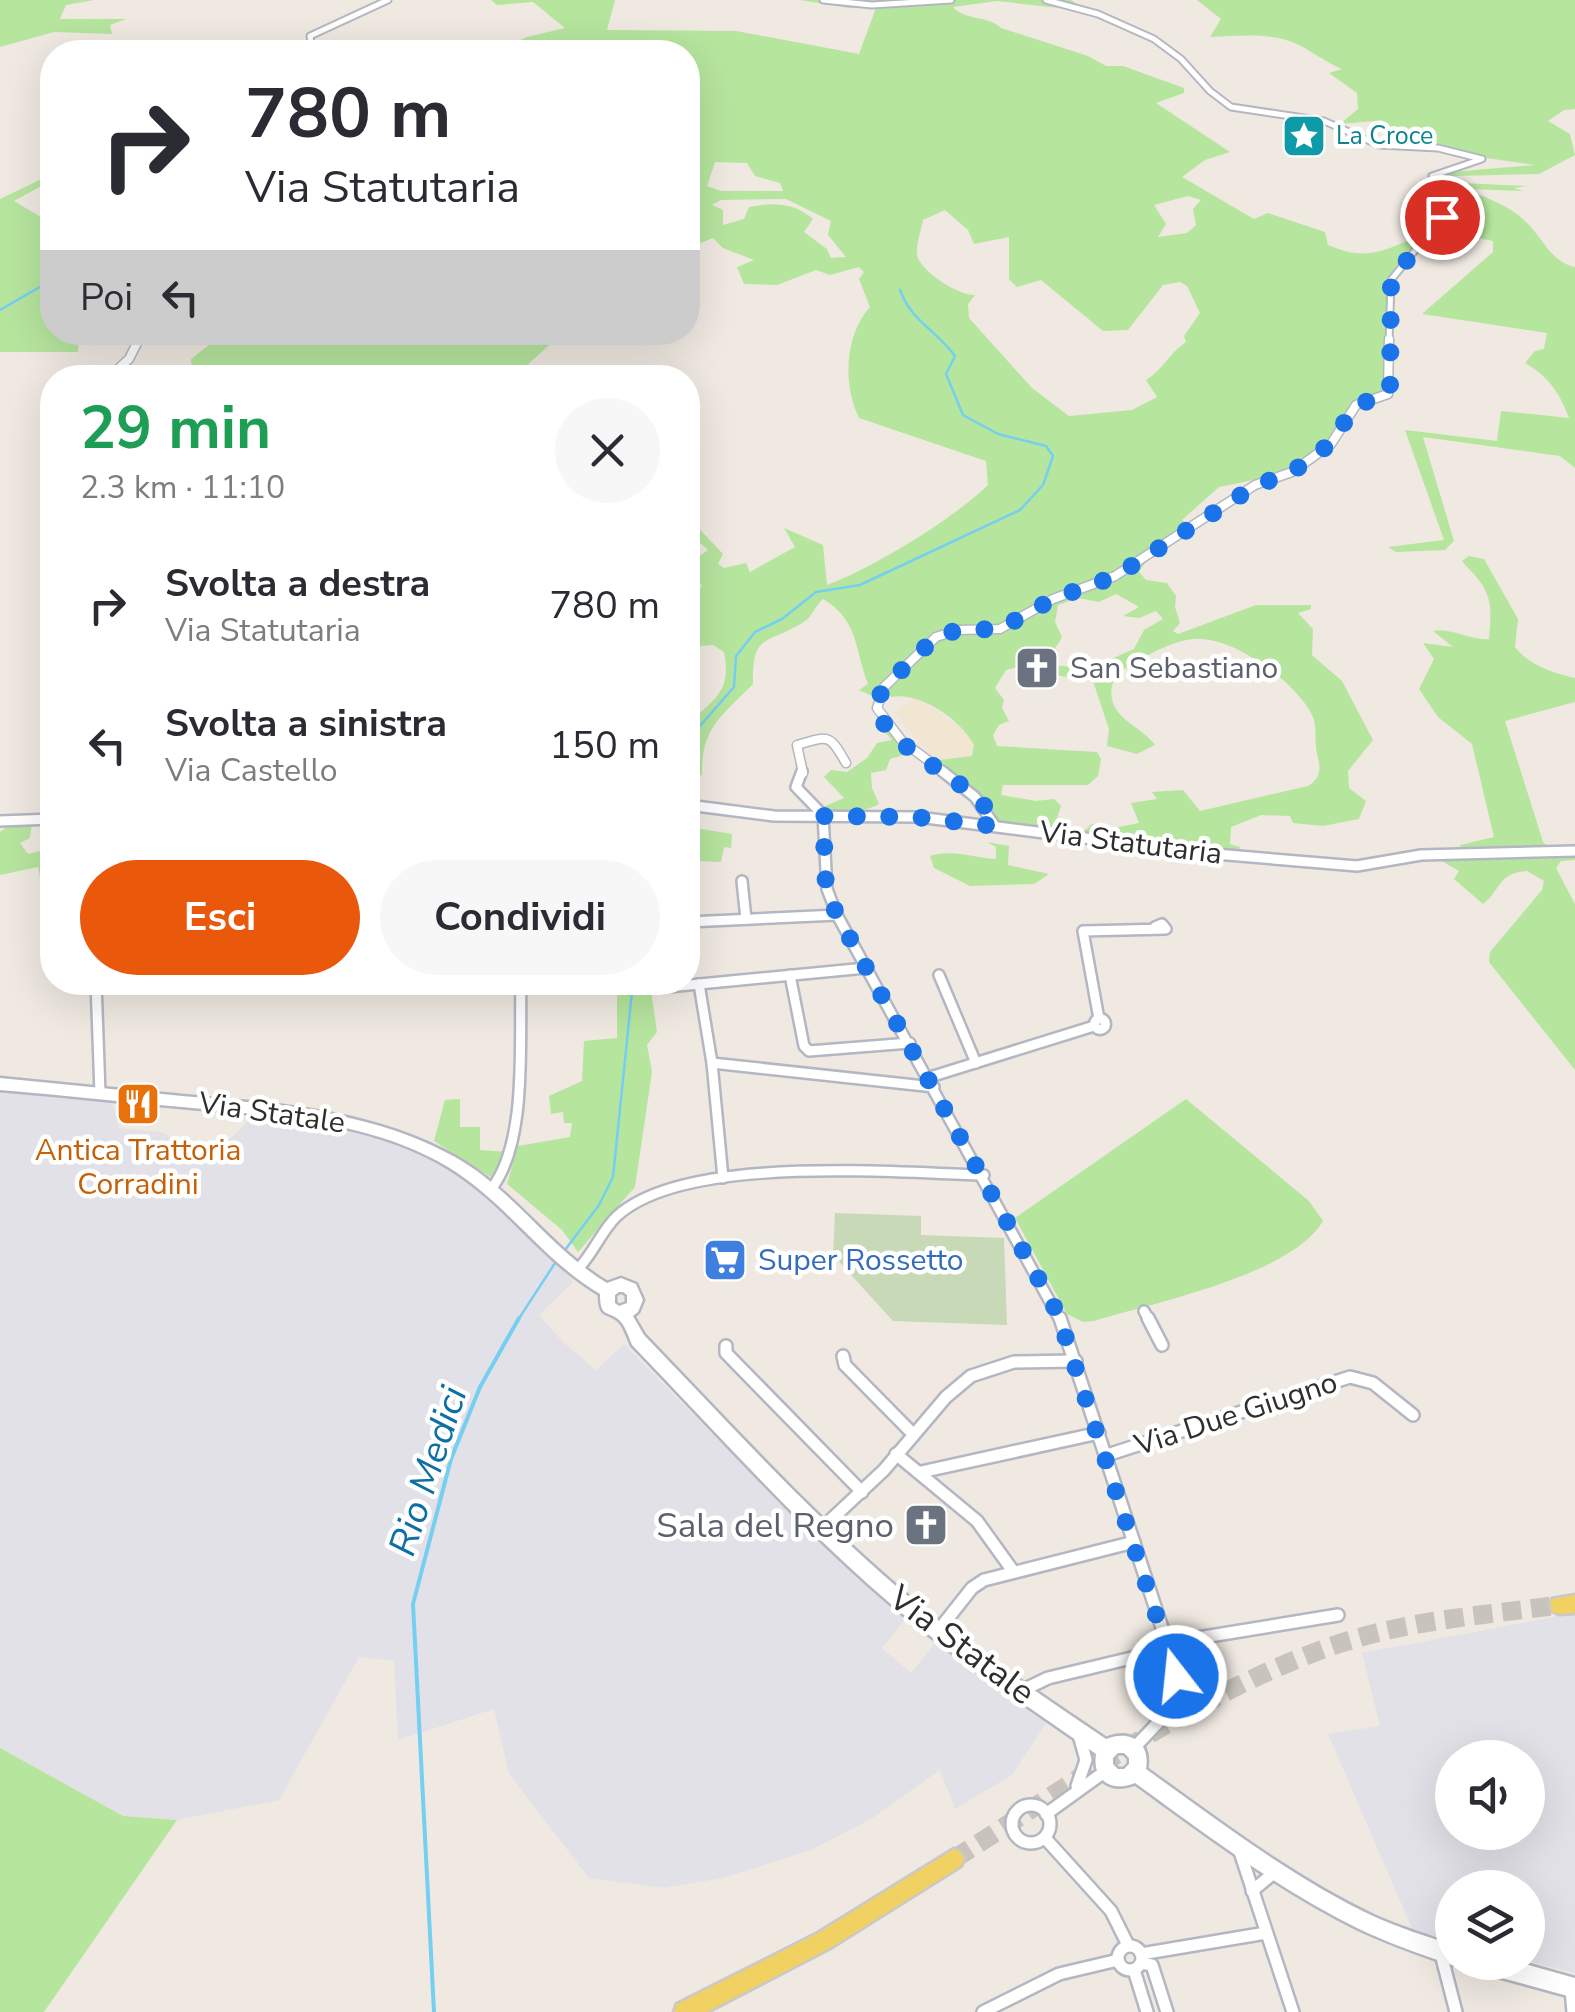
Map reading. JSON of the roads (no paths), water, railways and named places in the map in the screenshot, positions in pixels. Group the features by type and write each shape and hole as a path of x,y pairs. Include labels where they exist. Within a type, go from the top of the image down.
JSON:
{"main road":[{"name":"Via Statale","path":"0,1084 346,1121 434,1153 492,1188 567,1262 609,1292 607,1306 623,1312 634,1335 821,1529 938,1631 1106,1750"},
{"path":"1118,1743 1133,1749 1138,1761 1135,1772 1121,1778 1107,1770 1103,1760 1106,1750 1118,1743"},
{"path":"1135,1772 1238,1846 1354,1918 1435,1948"},
{"path":"684,2012 825,1940 954,1860"},
{"path":"1545,1979 1573,1987"}],"street":[{"path":"310,40 310,36 388,0"},
{"path":"822,0 872,5 952,0"},
{"path":"995,826 994,819 973,796 915,753 884,721 876,704 882,689 941,634 1000,629 1053,599 1116,576 1255,486 1292,472 1330,444 1356,405 1388,394 1391,280 1442,217 1432,176 1442,168 1476,164 1482,159 1438,148 1379,145 1324,122 1231,107 1218,100 1164,46 1080,6 1046,0"},
{"path":"846,763 834,740 825,737 797,745 803,776 796,787 823,816 826,889 866,968 1044,1284 1076,1362 1168,1646 1178,1694 1168,1712 1133,1749"},
{"name":"Via Statutaria","path":"700,806 774,816 916,817 1203,853 1357,866 1422,856 1575,851"},
{"path":"0,821 40,819"},
{"path":"742,881 746,919"},
{"path":"700,921 837,915"},
{"path":"712,1063 932,1082 1096,1022 1083,930 1155,927"},
{"path":"700,984 866,968"},
{"path":"939,974 976,1064"},
{"path":"790,975 809,1050 910,1043"},
{"path":"700,990 712,1063 723,1178"},
{"path":"96,995 100,1094"},
{"path":"492,1188 503,1179 512,1149 520,995"},
{"path":"567,1262 592,1256 610,1223 639,1199 760,1170 984,1175"},
{"path":"1144,1311 1162,1345"},
{"path":"726,1346 726,1353 862,1492"},
{"path":"843,1356 845,1365 913,1434"},
{"path":"821,1529 862,1492 954,1390 982,1371 1014,1362 1076,1362"},
{"name":"Via Due Giugno","path":"1107,1456 1350,1378 1373,1383 1413,1414"},
{"path":"921,1472 1100,1433"},
{"path":"896,1454 994,1540 1014,1570"},
{"path":"938,1631 976,1584 1014,1570 1134,1542"},
{"path":"1021,1691 1048,1678 1168,1646 1338,1616"},
{"path":"1073,1793 1086,1760 1084,1746 1074,1729"},
{"path":"1046,1814 1107,1770"},
{"path":"1024,1806 1036,1806 1046,1814 1050,1829 1045,1838 1034,1843 1022,1841 1012,1825 1015,1813 1024,1806"},
{"path":"1045,1838 1111,1911 1139,1962 1148,2012"},
{"path":"1238,1846 1294,2012"},
{"path":"1252,1891 1276,1871"},
{"path":"1128,1945 1120,1950 1118,1960 1124,1968 1266,1933"},
{"path":"983,2012 1059,1974 1118,1960"},
{"path":"1139,1962 1152,1965 1168,2012"},
{"path":"1451,1980 1456,2012"},
{"path":"1573,1987 1573,2012"}],"waterway":[{"path":"0,310 40,287"},
{"path":"700,726 734,687 736,656 755,632 782,619 816,592 860,585 1020,510 1043,485 1053,456 1046,446 998,434 963,415 946,374 955,356 917,318 900,290"},
{"name":"Rio Medici","path":"565,1250 599,1205 613,1177 632,995"},
{"name":"Rio Medici","path":"518,1320 557,1260"},
{"name":"Rio Medici","path":"434,2012 413,1604 451,1459 480,1387 519,1318"}],"tunnel":[{"path":"954,1859 1141,1739 1289,1663 1341,1643 1394,1629 1559,1605"}],"place":[{"name":"La Croce","path":"1304,136"},
{"name":"San Sebastiano","path":"1037,668"},
{"name":"Antica Trattoria Corradini","path":"138,1104"},
{"name":"Super Rossetto","path":"725,1260"},
{"name":"Sala del Regno","path":"926,1525"}]}
